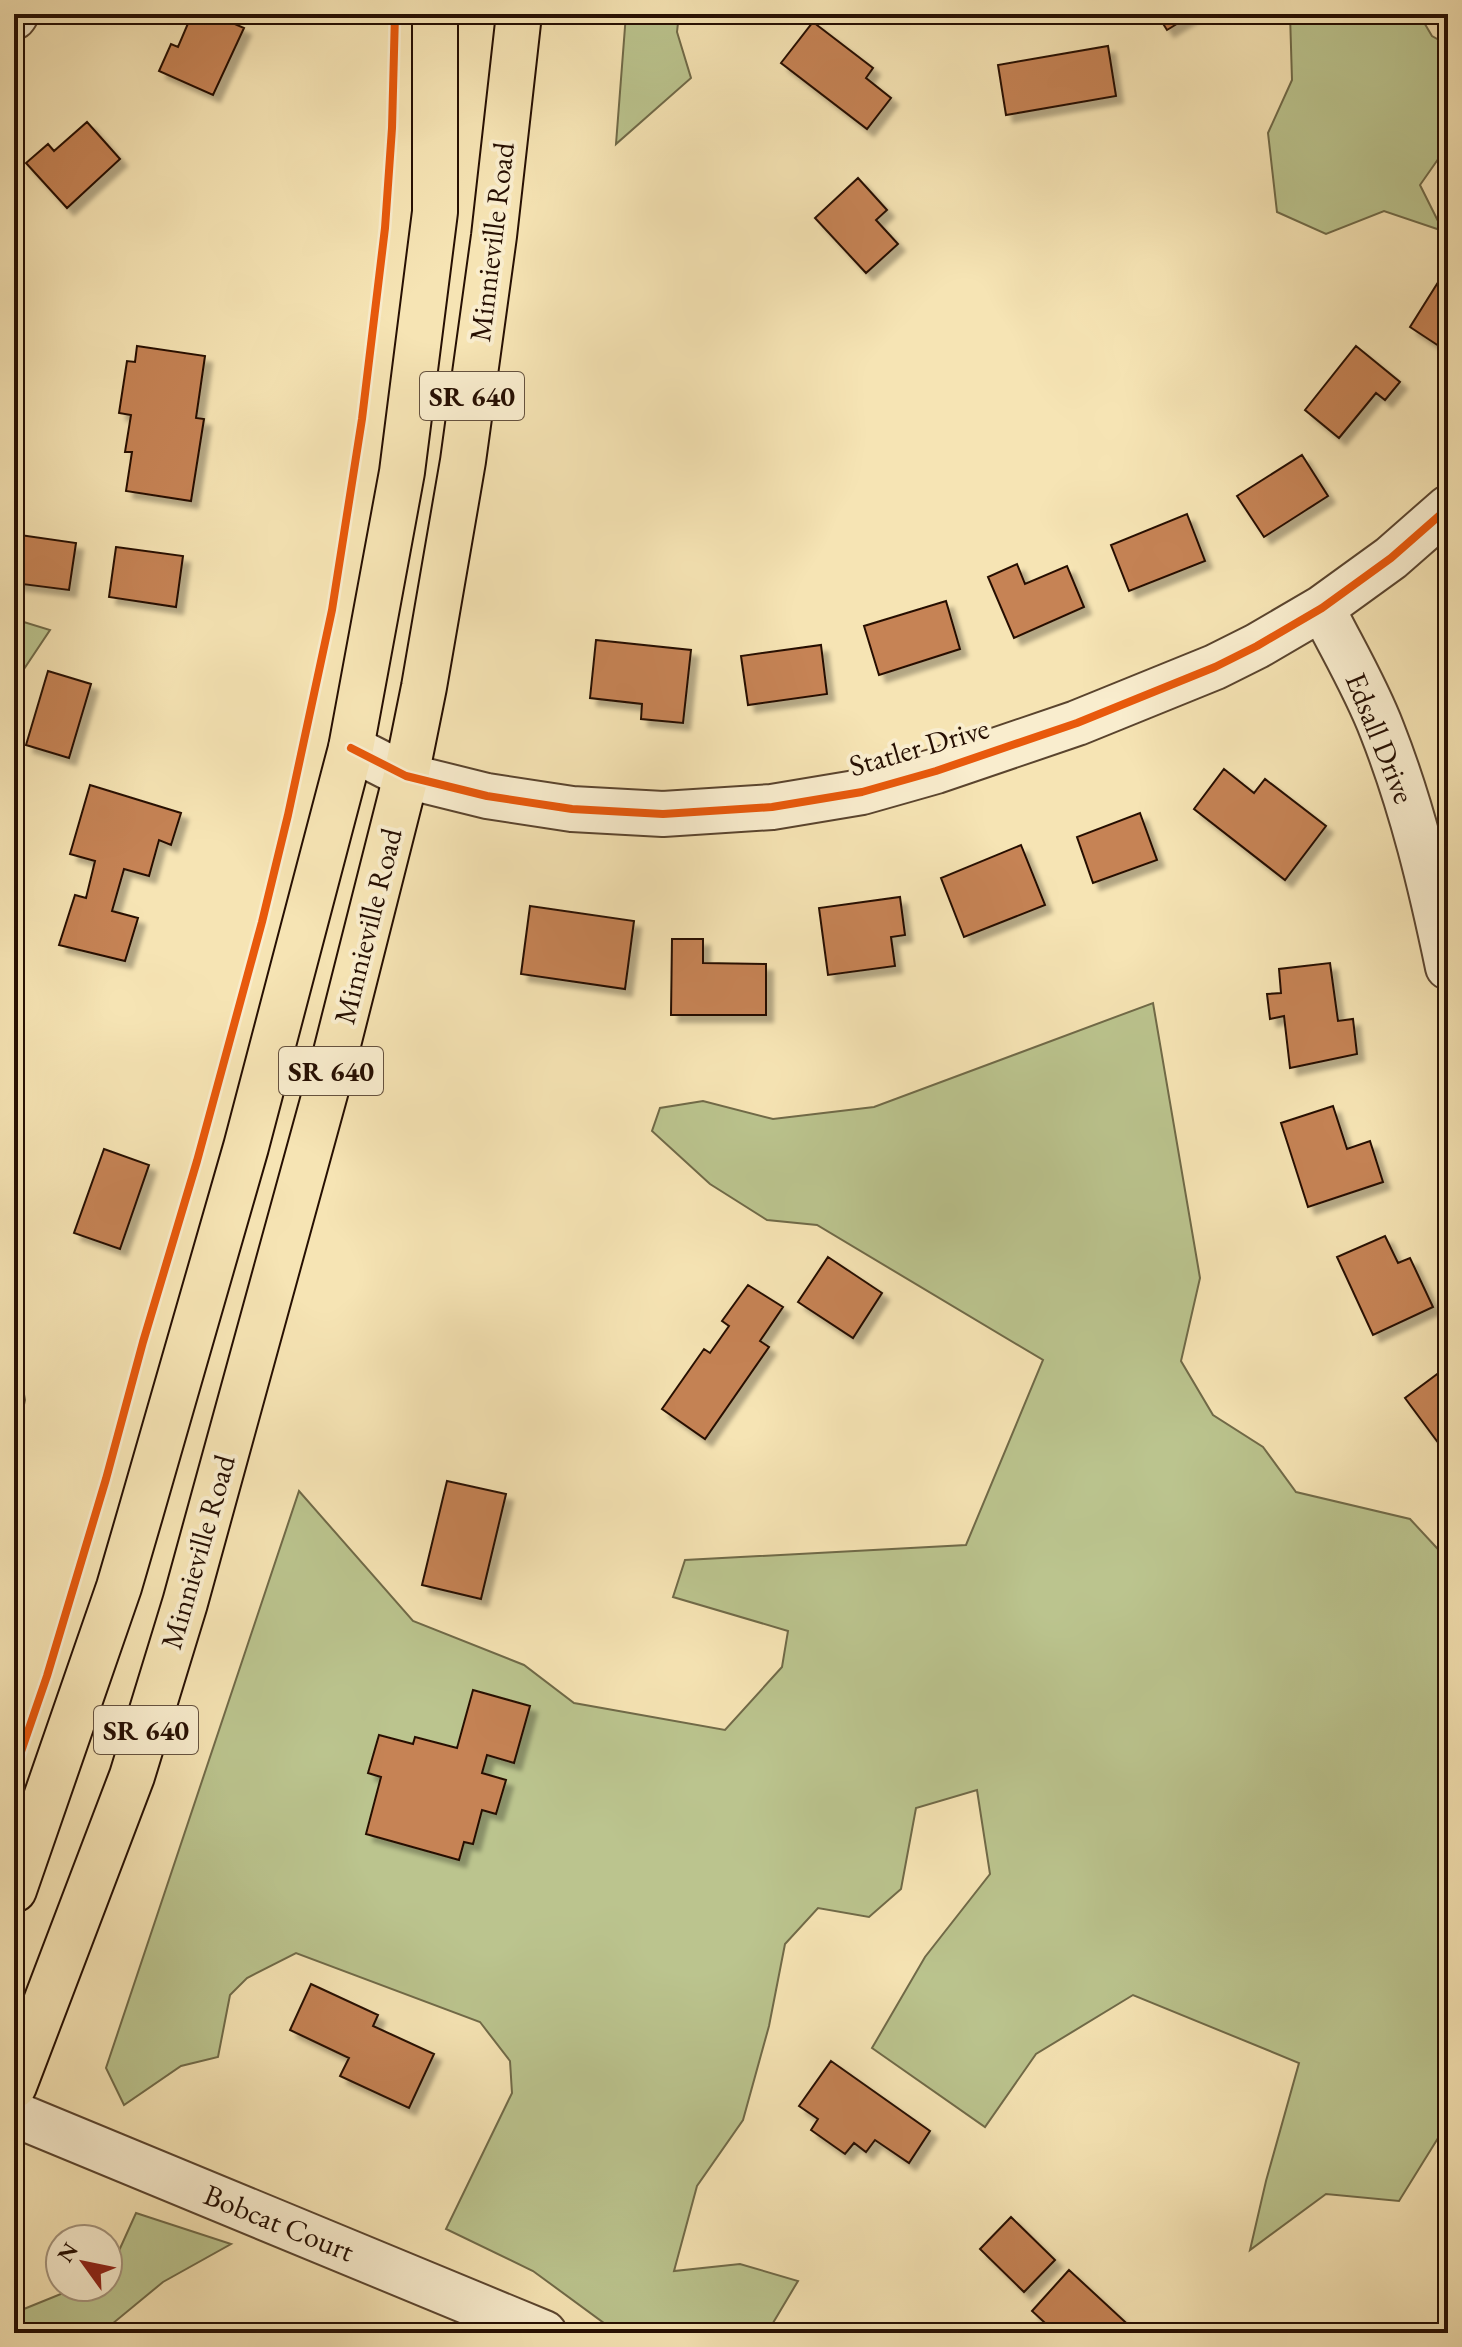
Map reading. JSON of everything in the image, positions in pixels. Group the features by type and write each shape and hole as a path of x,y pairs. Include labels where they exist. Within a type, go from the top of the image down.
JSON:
{"main road":[{"name":"Minnieville Road","path":"14,1890 136,1529 246,1147 351,748 402,472 435,212 435,14"},
{"name":"Minnieville Road","path":"14,2086 132,1776 185,1603 332,1068 406,776 463,461 494,236 519,14"}],"street":[{"name":"Statler Drive","path":"351,748 406,776 487,796 572,809 663,814 772,807 862,792 936,771 1077,723 1215,667 1322,608 1391,558 1448,508"},
{"name":"Edsall Drive","path":"1322,608 1381,726 1403,786 1432,888 1448,967"},
{"name":"Bobcat Court","path":"14,2114 544,2333"}],"green space":[{"path":"626,14 679,14 677,32 691,78 616,144"},
{"path":"1290,14 1419,14 1432,36 1448,45 1448,145 1420,185 1443,231 1384,211 1326,234 1277,212 1268,133 1292,80"},
{"path":"14,619 50,630 14,684"},
{"path":"1153,1003 1200,1278 1181,1361 1213,1415 1263,1447 1296,1492 1410,1519 1448,1560 1448,2122 1399,2201 1326,2194 1250,2250 1299,2063 1133,1995 1036,2054 985,2127 872,2048 925,1957 990,1874 977,1790 916,1808 901,1889 869,1917 818,1908 785,1944 769,2026 743,2120 697,2186 674,2271 740,2264 798,2281 767,2333 628,2333 604,2323 533,2271 446,2229 512,2093 510,2061 480,2022 296,1953 247,1978 230,1995 218,2057 181,2066 124,2105 106,2068 299,1491 413,1621 524,1665 574,1703 725,1730 782,1667 788,1631 673,1597 685,1560 966,1545 1043,1360 817,1225 767,1220 710,1184 652,1131 660,1108 703,1101 773,1119 874,1107"},
{"path":"14,1337 25,1400 17,1438 14,1437"},
{"path":"136,2213 231,2244 163,2282 112,2324 108,2333 14,2333 14,2313 44,2301 124,2303 124,2240"}],"building":[{"path":"192,14 212,14 244,28 213,95 159,71 171,44 178,47"},
{"path":"1157,14 1193,14 1167,30"},
{"path":"813,22 873,68 866,78 891,98 867,129 781,63"},
{"path":"1108,46 1116,96 1006,115 998,65"},
{"path":"87,122 120,159 67,208 26,163 48,144 54,151"},
{"path":"858,178 887,210 876,220 898,244 866,273 815,218"},
{"path":"1448,268 1448,352 1410,327"},
{"path":"137,346 205,356 196,418 204,419 191,501 126,491 132,452 125,452 131,415 119,413 127,361 135,362"},
{"path":"1356,346 1400,382 1385,400 1376,393 1339,438 1305,410"},
{"path":"1302,455 1328,496 1264,537 1237,496"},
{"path":"1187,514 1205,561 1129,591 1111,545"},
{"path":"20,535 76,543 69,590 14,583"},
{"path":"116,547 183,556 176,607 109,597"},
{"path":"1017,564 1025,584 1067,566 1084,607 1014,638 988,577"},
{"path":"946,601 960,649 879,675 864,626"},
{"path":"596,640 691,650 683,723 641,719 642,704 590,698"},
{"path":"821,645 827,694 748,705 741,656"},
{"path":"48,671 91,684 69,758 26,745"},
{"path":"1224,769 1254,793 1265,779 1326,826 1285,880 1194,809"},
{"path":"90,785 181,813 171,845 159,840 149,876 124,869 112,911 138,918 125,961 59,945 75,895 86,898 95,861 70,854"},
{"path":"1140,813 1157,860 1093,883 1077,837"},
{"path":"1021,845 1045,905 964,937 941,878"},
{"path":"900,897 905,935 891,937 895,966 828,975 819,908"},
{"path":"530,906 634,921 625,989 521,974"},
{"path":"672,939 703,939 703,963 766,964 766,1015 671,1015"},
{"path":"1330,963 1338,1021 1353,1019 1357,1054 1290,1068 1284,1016 1270,1019 1267,994 1281,993 1279,969"},
{"path":"1333,1106 1347,1149 1370,1141 1383,1182 1308,1207 1281,1123"},
{"path":"104,1149 149,1165 120,1249 74,1233"},
{"path":"1385,1236 1398,1263 1410,1258 1433,1307 1373,1335 1337,1257"},
{"path":"828,1257 882,1293 853,1338 798,1302"},
{"path":"748,1285 783,1307 760,1341 769,1347 705,1439 662,1409 704,1349 710,1353 729,1326 722,1321"},
{"path":"1448,1366 1448,1456 1405,1398"},
{"path":"447,1481 506,1494 481,1599 422,1585"},
{"path":"473,1690 530,1706 514,1763 487,1755 482,1773 506,1780 496,1814 482,1810 473,1844 464,1842 459,1860 366,1834 381,1777 368,1773 379,1735 413,1744 415,1737 457,1748"},
{"path":"311,1984 378,2015 373,2026 434,2054 409,2108 340,2076 349,2058 290,2030"},
{"path":"831,2061 930,2131 909,2163 875,2140 866,2152 854,2143 845,2154 811,2130 818,2119 799,2106"},
{"path":"1011,2217 1055,2260 1024,2292 980,2249"},
{"path":"1069,2270 1136,2332 1056,2333 1032,2311"}],"cycle path":[{"path":"14,1772 47,1676 106,1479 197,1161 288,815 332,610 362,419 385,228 395,14"},
{"path":"351,748 406,776 487,796 572,809 663,814 772,807 862,792 936,771 1077,723 1215,667 1322,608 1391,558 1448,508"}]}
